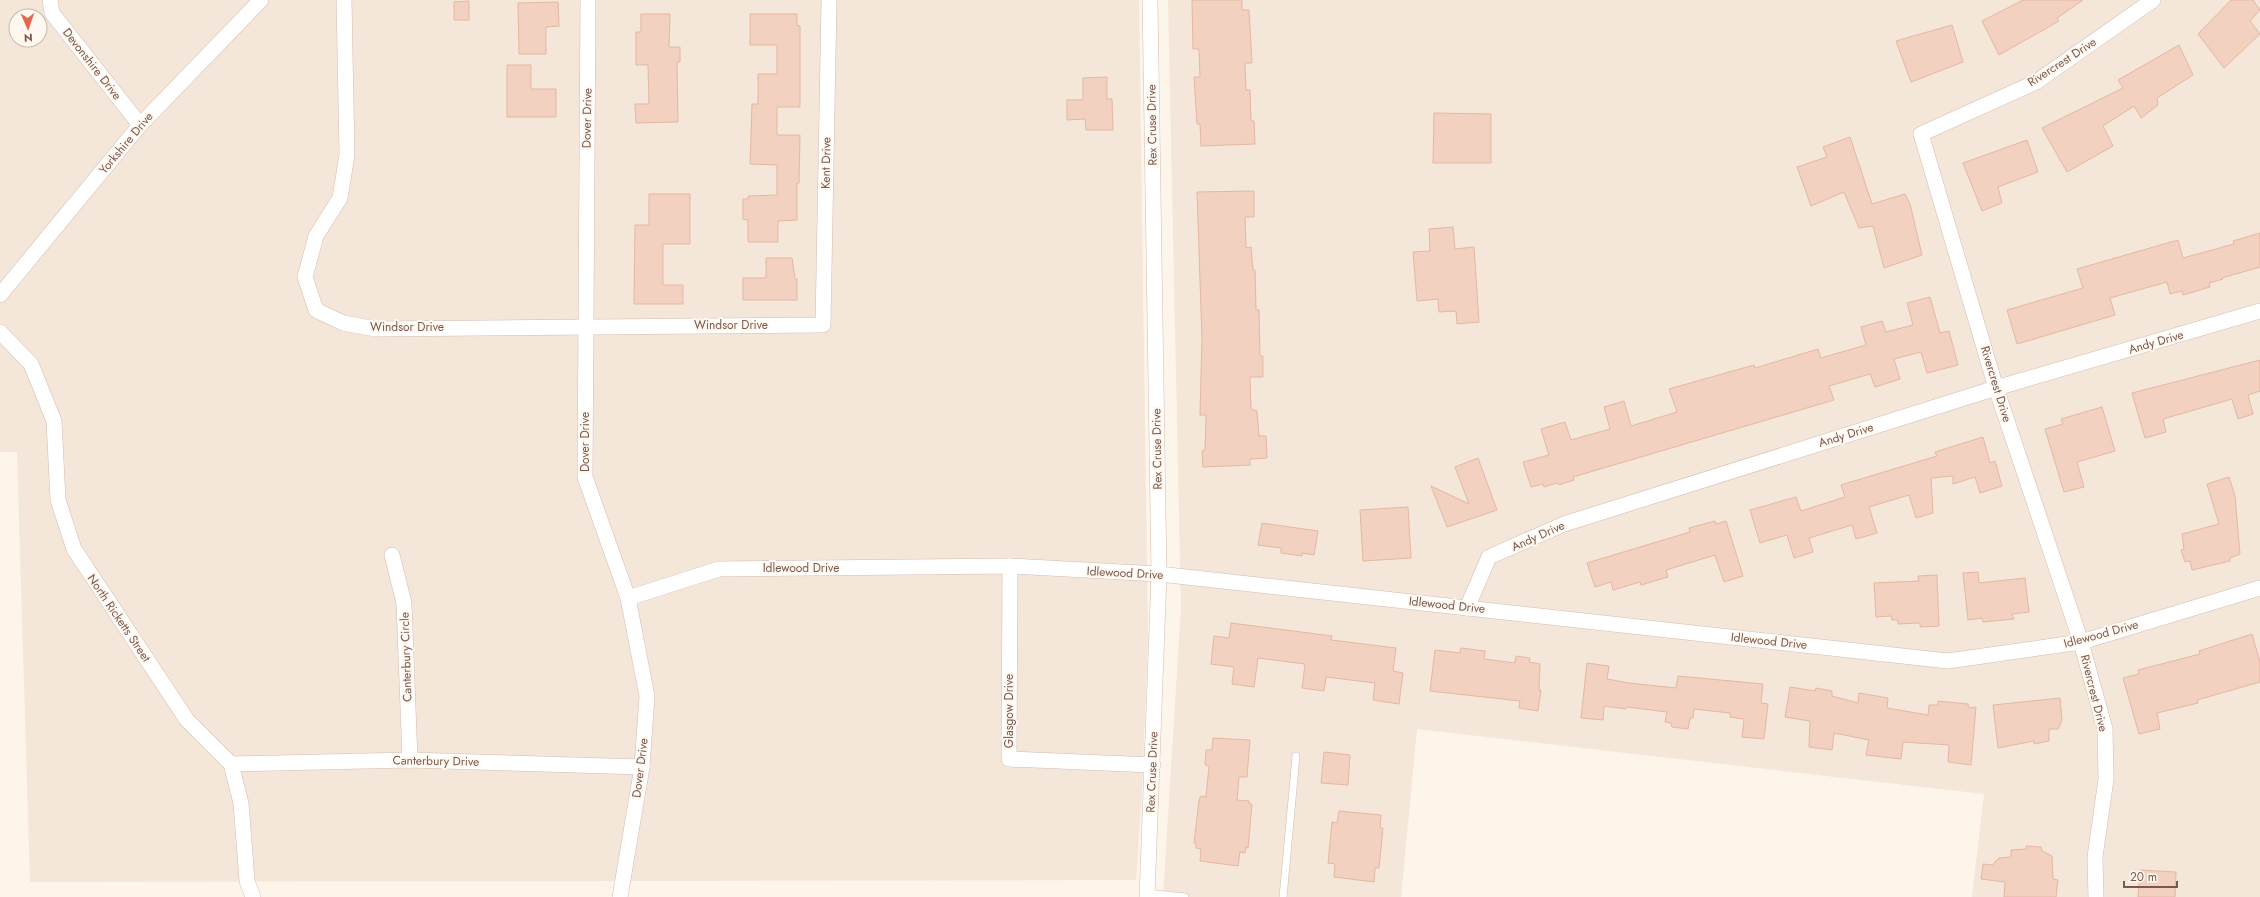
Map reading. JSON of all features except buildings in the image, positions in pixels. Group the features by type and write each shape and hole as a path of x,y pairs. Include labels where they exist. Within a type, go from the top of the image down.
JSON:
{"street":[{"name":"Devonshire Drive","path":"50,0 52,13 140,125"},
{"name":"Yorkshire Drive","path":"0,295 140,125 261,0"},
{"name":"Windsor Drive","path":"344,0 348,155 340,198 316,236 305,277 316,310 343,324 376,329 823,325"},
{"name":"Dover Drive","path":"588,0 585,477 628,598 647,696 642,767 620,897"},
{"name":"Kent Drive","path":"823,325 829,0"},
{"name":"Rex Cruse Drive","path":"1147,895 1159,574 1150,0"},
{"name":"Rivercrest Drive","path":"2096,897 2095,857 2106,778 2105,729 2081,642 1996,388 1921,134 2036,82 2153,0"},
{"name":"Andy Drive","path":"1467,608 1489,557 1564,524 1996,388 2260,311"},
{"name":"North Ricketts Street","path":"0,332 31,364 54,421 58,500 74,549 187,720 231,764"},
{"name":"Canterbury Circle","path":"392,554 404,603 410,760"},
{"name":"Idlewood Drive","path":"628,598 719,568 1010,566 1159,574 1948,661 2081,642 2260,588"},
{"name":"Glasgow Drive","path":"1010,566 1009,759 1153,765"},
{"name":"Canterbury Drive","path":"231,764 410,760 642,767"},
{"path":"231,764 241,803 247,881 253,897"}],"lane":[{"path":"1282,897 1296,756"},
{"path":"1147,895 1185,897"}],"shaded area":[{"path":"0,0 1139,0 1148,637 1142,791 1136,880 30,882 17,452 0,452"},
{"path":"1168,0 2260,0 2260,897 1972,897 1984,794 1417,729 1401,897 1163,897 1181,607"}]}
